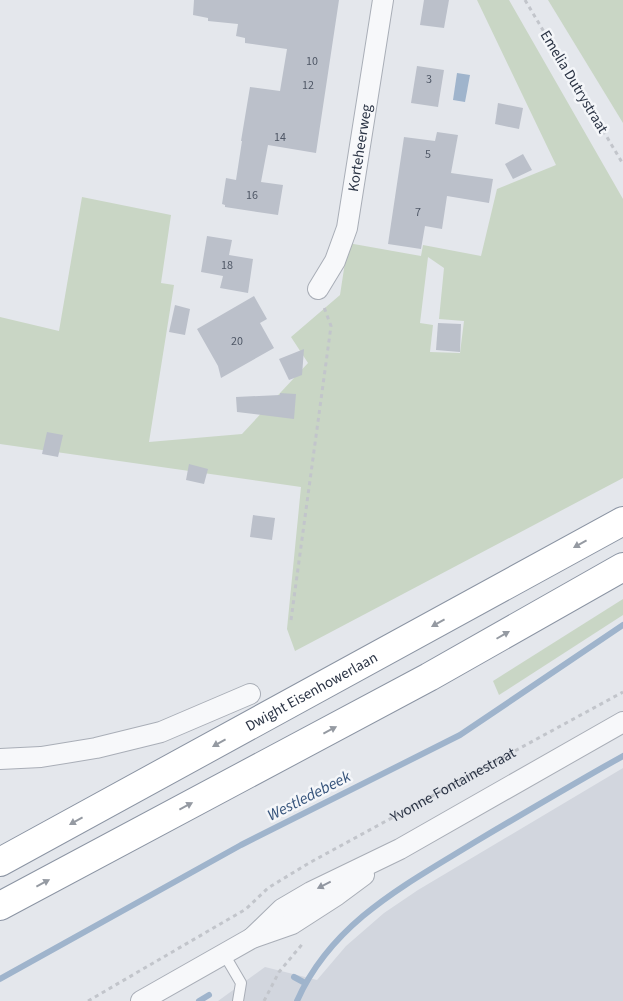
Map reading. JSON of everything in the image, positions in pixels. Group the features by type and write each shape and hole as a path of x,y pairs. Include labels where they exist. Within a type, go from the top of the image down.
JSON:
{"highway":[{"name":"Dwight Eisenhowerlaan","path":"0,862 623,521"},
{"path":"0,906 429,677 623,567"}],"street":[{"name":"Korteheerweg","path":"318,289 335,261 347,228 383,0"},
{"path":"0,759 40,757 96,748 161,732 250,694"},
{"name":"Yvonne Fontainestraat","path":"252,938 282,909 327,883 400,849 623,722"},
{"name":"Yvonne Fontainestraat","path":"141,1001 252,938 292,924 337,895 400,849"}],"lane":[{"path":"224,954 241,983 238,1001"}],"path":[{"name":"Emelia Dutrystraat","path":"525,0 623,164"},
{"path":"291,620 331,326 318,289"},
{"name":"Yvonne Fontainestraat","path":"88,1001 246,909 268,888 309,863 623,692"},
{"path":"264,1001 279,972 312,933 312,928 305,916"}],"shaded area":[{"path":"623,768 623,1001 218,1001 265,967 317,980 346,946 384,913 418,890"}],"green space":[{"path":"477,0 509,0 623,199 623,478 295,651 287,629 301,487 0,444 0,317 59,331 82,197 171,215 161,283 174,285 149,442 242,434 308,363 291,337 340,295 348,243 421,256 423,245 481,256 497,189 556,165","holes":["428,257 444,268 439,319 464,321 460,353 430,352 433,325 420,323"]},
{"path":"548,0 623,0 623,123"},
{"path":"623,599 623,615 499,695 493,681"}],"water":[{"path":"457,73 470,75 465,102 453,100"}],"building":[{"path":"194,0 339,0 316,153 268,145 261,182 283,185 278,215 225,207 222,204 226,178 236,180 250,87 280,91 287,49 245,43 245,38 236,36 238,24 208,21 208,18 193,15"},
{"path":"424,0 449,0 444,28 420,25"},
{"path":"417,66 444,70 438,107 411,103"},
{"path":"498,103 523,108 519,129 495,124"},
{"path":"437,132 458,135 451,173 493,179 489,203 447,196 442,229 425,226 421,249 388,244 404,137 435,141"},
{"path":"523,154 532,170 513,179 505,164"},
{"path":"207,236 232,240 229,255 253,259 248,293 220,288 223,276 201,272"},
{"path":"254,296 267,319 260,323 274,348 221,378 218,366 197,329"},
{"path":"175,305 190,309 185,335 169,332"},
{"path":"438,323 461,324 460,352 436,350"},
{"path":"304,349 302,375 289,380 279,359"},
{"path":"280,393 296,394 294,419 237,412 236,397 280,395"},
{"path":"47,432 63,435 58,457 42,454"},
{"path":"189,464 208,469 204,484 186,480"},
{"path":"253,515 275,518 272,540 250,537"}],"waterway":[{"name":"Westledebeek","path":"0,979 241,845 460,735 623,625"},
{"name":"Westledebeek","path":"297,1001 312,973 330,949 350,927 373,908 397,890 449,858 623,756"},
{"path":"294,977 305,983"},
{"path":"199,1001 209,995"}]}
